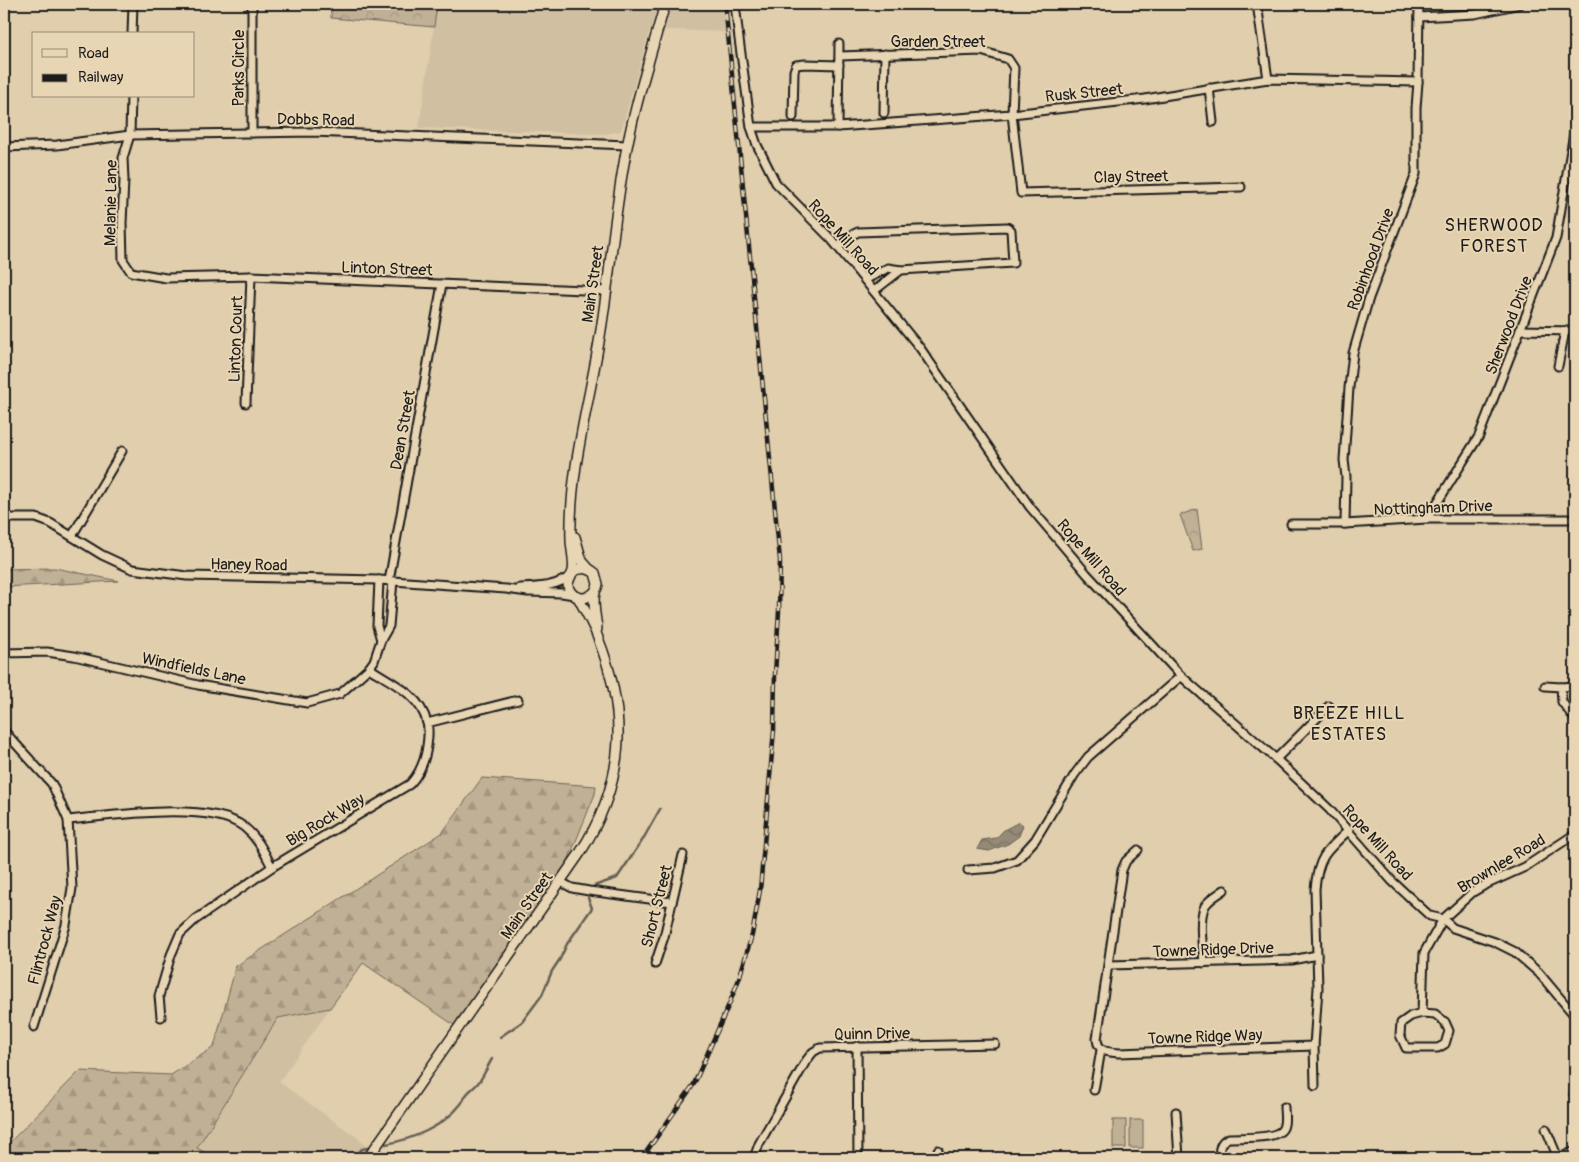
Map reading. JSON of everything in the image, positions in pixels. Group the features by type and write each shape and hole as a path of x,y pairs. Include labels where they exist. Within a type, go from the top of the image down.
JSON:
{"main road":[{"name":"Main Street","path":"599,639 568,585 571,574 572,491 607,291 627,146 665,4"},
{"name":"Main Street","path":"368,1158 561,882 598,824 608,797 616,765 618,729 616,702 599,639 594,610 598,581 579,554 572,522"},
{"path":"571,574 582,568 592,571"},
{"path":"576,596 588,598 595,592"}],"street":[{"path":"132,32 133,4"},
{"name":"Parks Circle","path":"252,4 252,132"},
{"name":"Rope Mill Road","path":"735,4 738,39 752,127 757,146 776,183 838,247 920,348 1030,507 1087,574 1181,676 1276,759 1329,809 1392,881 1430,916 1443,919 1453,928 1495,942 1515,952 1539,973 1575,1016"},
{"path":"1257,4 1268,79"},
{"name":"Robinhood Drive","path":"1345,524 1346,477 1344,460 1353,353 1369,298 1416,174 1419,4"},
{"path":"1419,17 1475,14 1520,4"},
{"path":"838,127 839,44"},
{"name":"Garden Street","path":"840,56 982,51 1008,59 1014,68 1012,114 1021,192"},
{"path":"884,113 885,54"},
{"path":"793,117 794,71 796,65 839,65"},
{"name":"Rusk Street","path":"752,127 838,127 1012,114 1145,99 1268,79 1418,82"},
{"path":"1209,88 1214,122"},
{"name":"Melanie Lane","path":"131,98 130,135 123,158 123,260 131,272 166,278"},
{"name":"Sherwood Drive","path":"1427,519 1480,436 1556,238 1575,127"},
{"name":"Dobbs Road","path":"4,147 57,145 130,135 252,132 342,132 627,146"},
{"name":"Clay Street","path":"1021,192 1241,187"},
{"path":"838,247 850,236 858,232 1007,227 1011,230 1013,263 901,270 888,268 865,280"},
{"path":"874,291 901,270"},
{"name":"Linton Street","path":"166,278 251,276 607,291"},
{"name":"Linton Court","path":"246,404 251,276"},
{"name":"Dean Street","path":"391,581 442,284"},
{"path":"1520,330 1575,331"},
{"path":"1558,366 1565,331"},
{"path":"72,536 122,452"},
{"name":"Haney Road","path":"4,518 36,518 50,523 102,555 132,569 187,576 379,580 562,593 576,596"},
{"name":"Nottingham Drive","path":"1291,524 1345,524 1427,519 1575,519"},
{"name":"Haney Road","path":"506,590 554,584 564,581 571,574"},
{"path":"379,580 377,626 381,640"},
{"path":"391,581 390,626 381,640 374,661 369,668 405,690 419,705 428,723 518,700"},
{"name":"Windfields Lane","path":"4,653 47,652 74,656 198,685 307,704 340,694 369,668"},
{"path":"968,870 994,868 1017,860 1035,840 1075,774 1088,757 1181,676"},
{"path":"1544,686 1575,686"},
{"path":"1561,687 1562,702 1575,719"},
{"path":"1276,759 1329,706"},
{"name":"Big Rock Way","path":"161,1017 159,996 171,955 180,934 194,920 272,867 410,784 418,775 424,760 428,723"},
{"name":"Flintrock Way","path":"4,731 52,784 68,820 72,888 66,925 34,1027"},
{"path":"68,820 144,812 197,812 223,816 243,825 259,841 272,867"},
{"path":"1315,1086 1314,1046 1318,988 1315,890 1318,867 1330,847 1349,830"},
{"name":"Brownlee Road","path":"1422,1013 1424,953 1443,919 1473,892 1525,867 1575,834"},
{"path":"1094,1090 1101,1050 1097,1039 1122,870 1126,861 1138,850"},
{"name":"Short Street","path":"656,964 683,855"},
{"path":"561,882 572,888 672,902"},
{"path":"1204,963 1203,912 1209,901 1224,890"},
{"name":"Towne Ridge Drive","path":"1109,965 1292,960 1317,955"},
{"path":"1422,1013 1435,1014 1445,1022 1449,1032 1445,1044 1438,1048 1406,1048 1400,1035 1401,1022 1411,1016 1422,1013"},
{"name":"Quinn Drive","path":"754,1158 755,1151 763,1136 806,1061 813,1052 820,1048 995,1044"},
{"path":"857,1046 858,1158"},
{"name":"Towne Ridge Way","path":"1101,1050 1119,1053 1314,1046"},
{"path":"1221,1158 1219,1152 1224,1139 1270,1136 1279,1133 1284,1126 1284,1108"},
{"path":"1176,1112 1179,1158"},
{"path":"1546,1129 1559,1158 1575,1151"},
{"path":"938,1150 938,1158"}],"shaded area":[{"path":"437,4 731,4 726,32 650,29 621,131 605,134 419,128 434,27 331,18"},
{"path":"1568,4 1575,4 1575,67 1568,67"},
{"path":"330,1008 279,1082 369,1146 361,1158 215,1158 197,1149 278,1018"}],"green space":[{"path":"331,4 437,4 434,27 331,18"},
{"path":"1197,509 1202,549 1193,551 1180,515"},
{"path":"55,568 119,581 4,587 4,569"},
{"path":"482,778 596,786 595,794 561,878 457,1027 363,963 330,1008 278,1018 197,1148 215,1158 4,1158 4,1148 80,1071 171,1075 214,1047 236,966 442,833"},
{"path":"1113,1120 1126,1120 1126,1148 1113,1148"},
{"path":"1130,1120 1143,1120 1143,1148 1130,1148"}],"water":[{"path":"1019,822 1023,825 1019,836 1008,844 989,851 977,849 982,840 996,838 1004,830"}],"waterway":[{"path":"594,886 617,878 642,841 660,809"},
{"path":"500,1037 522,1022 542,995 552,971 567,944 592,908 588,898"},
{"path":"386,1144 407,1139 427,1131 454,1112 480,1080 492,1059"},
{"path":"352,1158 362,1149 368,1148"}],"railway":[{"path":"642,1158 694,1084 739,979 752,935 760,890 774,730 780,560 725,4"}],"district":[{"name":"SHERWOOD FOREST","path":"1494,235"},
{"name":"BREEZE HILL ESTATES","path":"1349,723"}]}
